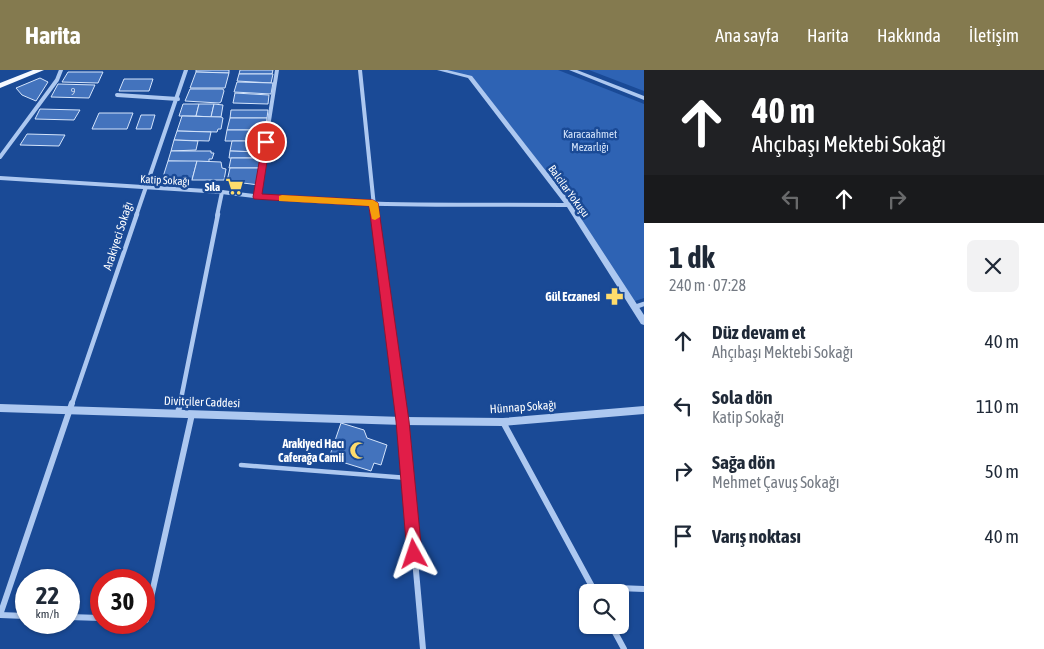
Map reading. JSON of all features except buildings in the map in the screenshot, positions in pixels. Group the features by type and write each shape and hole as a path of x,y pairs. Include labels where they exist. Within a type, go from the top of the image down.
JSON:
{"main road":[{"path":"0,78 20,70"},
{"path":"0,86 40,70"}],"street":[{"path":"0,157 57,80 61,70"},
{"name":"Arakiyeci Sokağı","path":"0,615 145,188 178,99 186,70"},
{"path":"257,197 277,70"},
{"path":"360,70 373,203 403,421 423,649"},
{"name":"Balcilar Yokuşu","path":"440,70 470,77 569,205 644,322"},
{"path":"572,70 644,98"},
{"path":"117,95 178,99"},
{"name":"Katip Sokağı","path":"0,178 222,192 257,197 373,203 569,205"},
{"path":"178,413 222,192"},
{"path":"635,307 644,304"},
{"name":"Divitçiler Caddesi","path":"0,408 403,421"},
{"name":"Hünnap Sokağı","path":"403,421 504,422 644,410"},
{"path":"155,580 192,414"},
{"path":"504,422 590,584"},
{"path":"629,589 644,589"},
{"path":"0,615 15,616"},
{"path":"616,634 624,649"}],"lane":[{"path":"241,466 408,478"}],"green space":[{"name":"Karacaahmet Mezarlığı","path":"443,70 558,70 644,104 644,298 632,302 572,205 472,77"},
{"path":"589,70 644,70 644,91"}],"slow traffic":[{"path":"282,198 373,203 375,217"}],"place":[{"name":"Sıla","path":"234,187"},
{"name":"Gül Eczanesi","path":"614,297"},
{"name":"Arakiyeci Hacı Caferağa Camii","path":"358,451"}],"route":[{"path":"266,142 257,197 373,203 403,421 414,554"}]}
